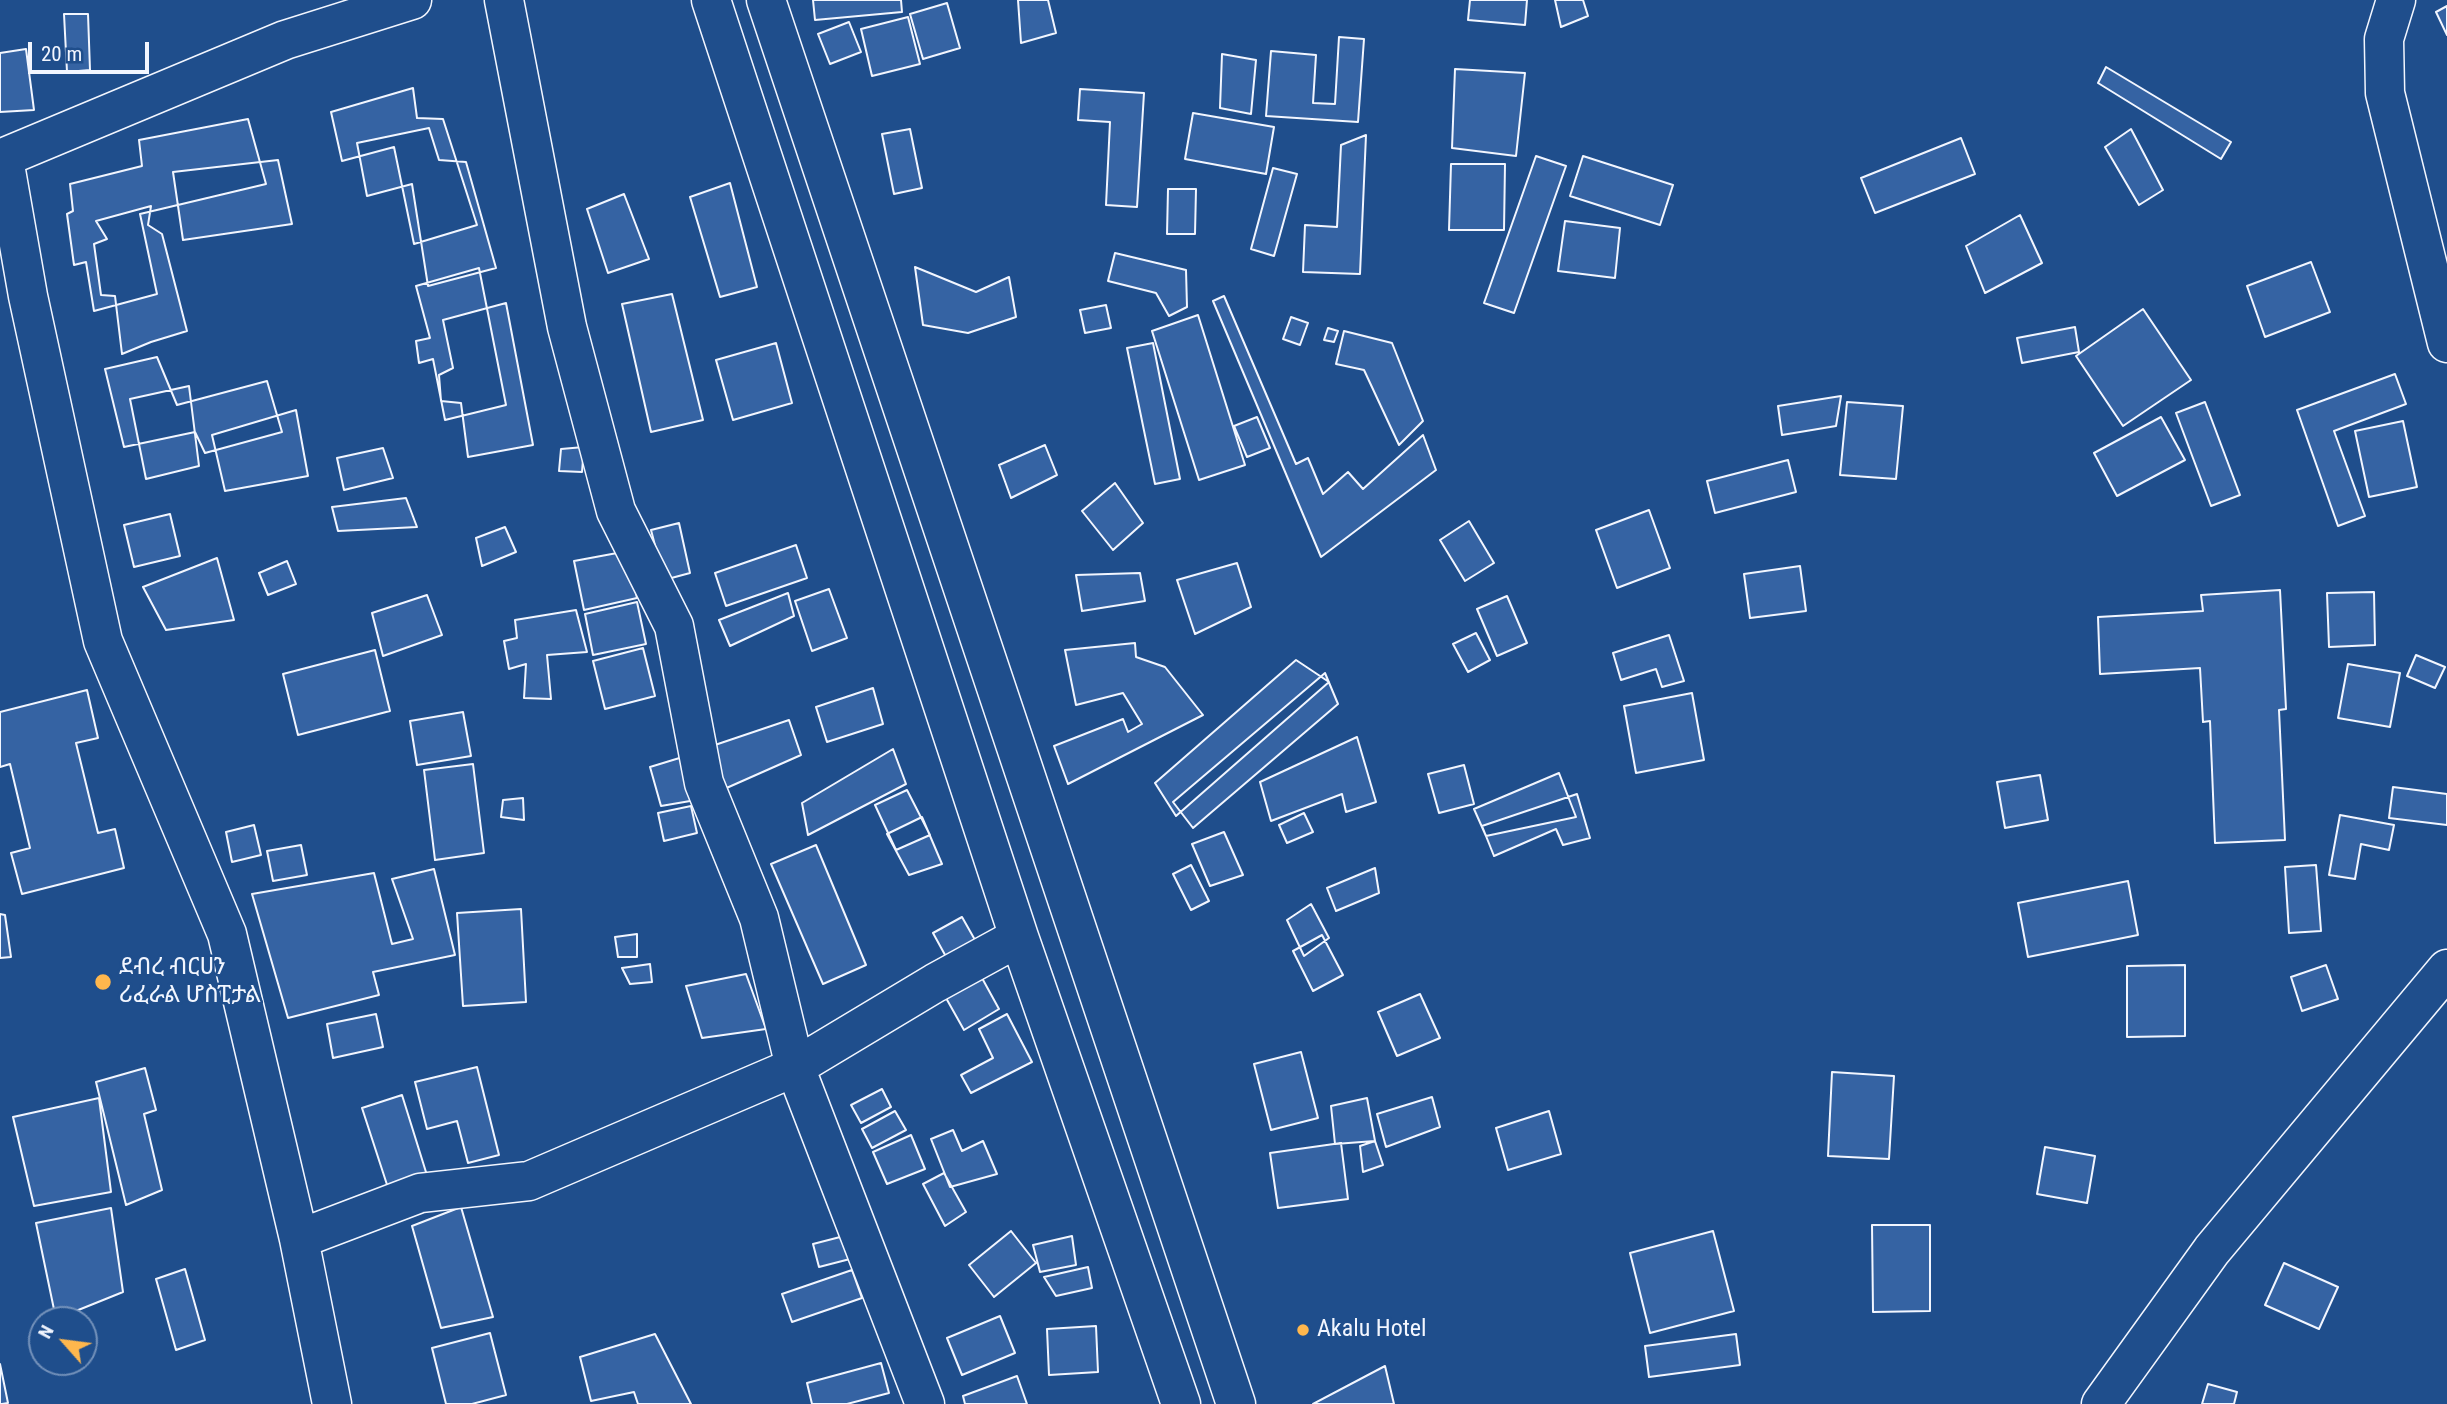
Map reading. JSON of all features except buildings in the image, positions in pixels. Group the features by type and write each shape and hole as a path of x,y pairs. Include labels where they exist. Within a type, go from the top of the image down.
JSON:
{"street":[{"path":"332,1404 299,1239 227,934 103,641 28,296 2,159 285,40 412,0"},
{"path":"504,0 567,327 616,511 674,625 704,783 759,918 795,1067 925,1404"},
{"path":"711,0 1019,937 1179,1404 1232,1391 766,0"},
{"path":"2396,0 2384,39 2385,93 2447,343"},
{"path":"299,1239 420,1193 529,1181 795,1067 934,983 1019,937"},
{"path":"2101,1404 2212,1250 2447,969"}],"place":[{"name":"ደብረ ብርሀን ሪፈራል ሆስፒታል","path":"103,982"},
{"name":"Akalu Hotel","path":"1303,1330"}]}
